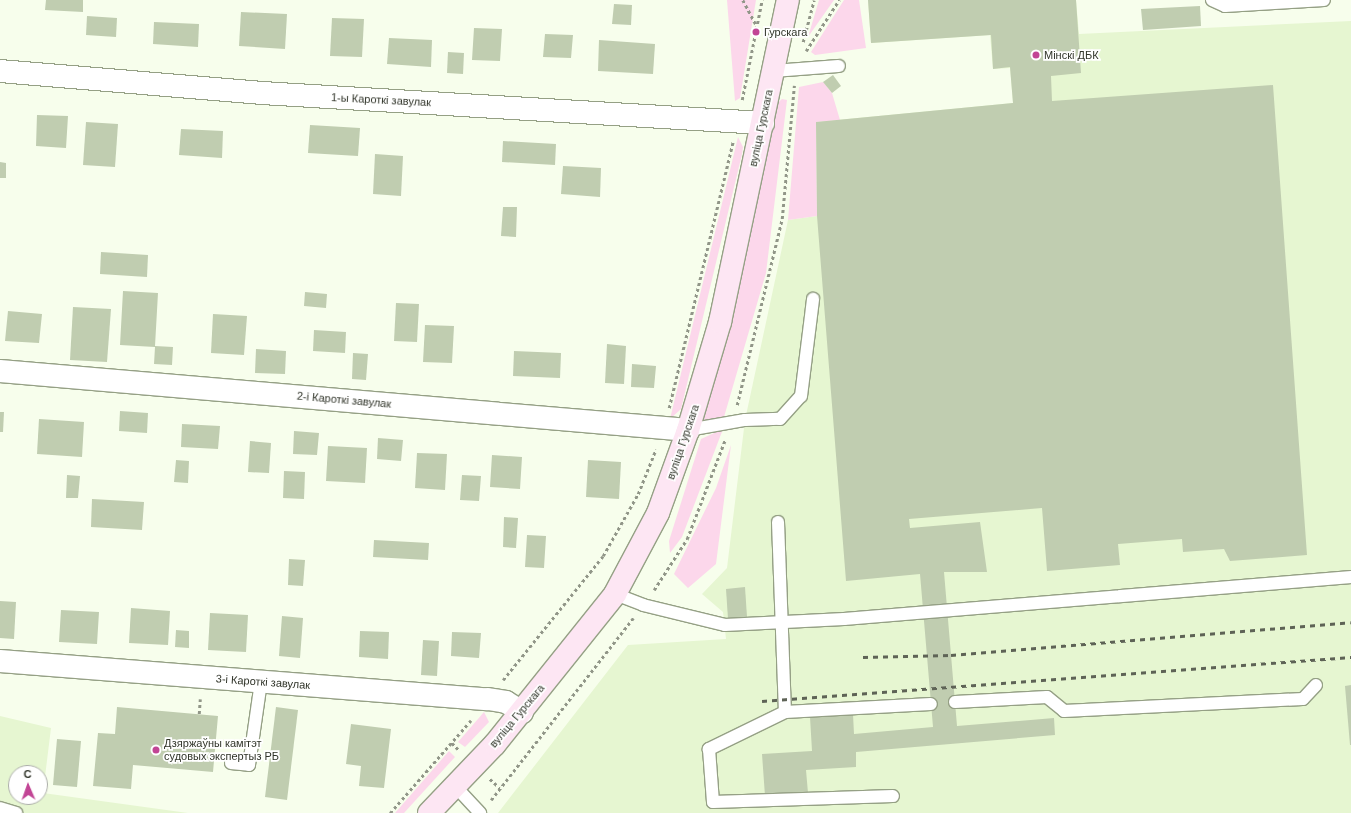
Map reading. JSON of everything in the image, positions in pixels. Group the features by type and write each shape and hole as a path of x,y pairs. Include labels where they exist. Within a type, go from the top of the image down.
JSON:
{"main road":[{"name":"вуліца Гурскага","path":"432,812 522,712 615,594 658,513 688,430 720,322 788,0"}],"street":[{"name":"1-ы Кароткі завулак","path":"0,71 262,93 738,120 763,123"},
{"name":"2-і Кароткі завулак","path":"0,371 688,430"},
{"name":"3-і Кароткі завулак","path":"0,661 488,699 506,702 522,712"}],"lane":[{"path":"1212,0 1224,6 1324,0"},
{"path":"773,71 839,66"},
{"path":"688,430 745,420 780,419 801,396 813,299"},
{"path":"778,522 785,712"},
{"path":"615,594 710,623 781,623 1351,577"},
{"path":"231,763 249,765 262,682"},
{"path":"955,702 1047,698 1064,711 1287,700 1303,699 1316,684"},
{"path":"893,796 713,802 709,749 785,712 931,704"},
{"path":"455,786 480,813"},
{"path":"0,808 16,813"}],"path":[{"path":"743,0 757,25"},
{"path":"390,813 488,699 603,556 638,494 664,428 738,120 762,0"},
{"path":"797,68 814,0"},
{"path":"797,68 839,0"},
{"path":"199,714 200,696"}],"shaded area":[{"path":"727,0 756,0 740,98 735,101"},
{"path":"819,0 834,0 808,37"},
{"path":"844,0 859,0 866,48 815,55 811,52"},
{"path":"868,0 1076,0 1079,34 1351,21 1351,813 498,813 628,645 726,639 723,612 702,594 727,568 745,420 788,220 817,216 816,122 1013,103 1010,68 993,69 990,35 871,43"},
{"path":"823,82 832,93 840,120 816,122 817,216 788,220 799,87"},
{"path":"782,99 787,100 766,273 724,417 702,422 749,238 773,107"},
{"path":"738,137 743,147 742,154 681,409 670,419"},
{"path":"723,429 682,537 670,553 669,541 701,439"},
{"path":"731,445 716,564 688,588 674,574 716,488"},
{"path":"484,712 489,722 465,747 458,742"},
{"path":"0,716 51,728 46,765 8,765 8,805 48,805 48,794 188,813 0,813"},
{"path":"449,751 455,757 404,813 395,813"}],"building":[{"path":"46,0 83,0 83,12 45,10"},
{"path":"868,0 1076,0 1081,73 1051,76 1052,101 1273,85 1307,555 1230,561 1224,549 1183,552 1182,539 1118,544 1120,565 1047,571 1042,508 909,519 910,528 980,522 987,572 944,572 957,726 1054,718 1055,735 856,752 856,767 806,770 808,793 765,796 762,754 812,751 810,717 853,714 854,734 933,727 920,574 846,581 817,216 816,122 1013,103 1010,67 993,69 991,35 871,43"},
{"path":"614,4 632,5 631,25 612,24"},
{"path":"1200,6 1201,26 1143,30 1141,9"},
{"path":"241,12 287,14 285,49 239,46"},
{"path":"87,16 117,18 116,37 86,35"},
{"path":"332,18 364,19 362,57 330,56"},
{"path":"154,22 199,24 198,47 153,44"},
{"path":"474,28 502,29 500,61 472,60"},
{"path":"545,34 573,35 571,58 543,57"},
{"path":"389,38 432,40 431,67 387,64"},
{"path":"599,40 655,44 653,74 598,71"},
{"path":"448,52 464,53 463,74 447,73"},
{"path":"833,75 841,86 832,93 823,82"},
{"path":"37,115 68,116 66,148 36,146"},
{"path":"86,122 118,124 115,167 83,165"},
{"path":"310,125 360,128 358,156 308,153"},
{"path":"181,129 223,131 222,158 179,155"},
{"path":"503,141 556,144 555,165 502,162"},
{"path":"375,154 403,156 401,196 373,194"},
{"path":"0,162 6,163 6,178 0,178"},
{"path":"563,166 601,168 600,197 561,194"},
{"path":"503,207 517,207 516,237 501,236"},
{"path":"101,252 148,255 147,277 100,274"},
{"path":"123,291 158,293 155,346 173,347 172,365 154,364 155,347 120,345"},
{"path":"305,292 327,294 326,308 304,306"},
{"path":"396,303 419,304 417,342 394,341"},
{"path":"73,307 111,309 107,362 70,360"},
{"path":"8,311 42,314 39,343 5,341"},
{"path":"213,314 247,316 244,355 211,353"},
{"path":"425,325 454,326 452,363 423,362"},
{"path":"314,330 346,332 345,353 313,351"},
{"path":"607,344 626,346 624,384 605,383"},
{"path":"256,349 286,351 285,374 255,373"},
{"path":"514,351 561,353 560,378 513,376"},
{"path":"353,353 368,354 366,380 352,379"},
{"path":"632,364 656,366 654,388 631,387"},
{"path":"120,411 148,413 147,433 119,431"},
{"path":"0,412 4,412 3,432 0,432"},
{"path":"39,419 84,422 82,457 37,454"},
{"path":"182,424 220,426 218,449 181,447"},
{"path":"294,431 319,433 317,455 293,454"},
{"path":"378,438 403,440 401,461 377,459"},
{"path":"250,441 271,443 269,473 248,472"},
{"path":"328,446 367,448 365,483 326,481"},
{"path":"417,453 447,454 445,490 415,488"},
{"path":"492,455 522,457 520,489 490,487"},
{"path":"176,460 189,461 188,483 174,482"},
{"path":"588,460 621,462 619,499 586,497"},
{"path":"284,471 305,472 304,499 283,498"},
{"path":"67,475 80,476 78,498 66,498"},
{"path":"462,475 481,476 479,501 460,500"},
{"path":"92,499 144,502 142,530 91,527"},
{"path":"504,517 518,518 516,548 503,547"},
{"path":"527,535 546,536 544,568 525,567"},
{"path":"374,540 429,543 428,560 373,557"},
{"path":"289,559 305,560 303,586 288,585"},
{"path":"745,587 747,617 728,619 726,589"},
{"path":"0,601 16,602 14,639 0,638"},
{"path":"131,608 170,611 168,645 129,643"},
{"path":"61,610 99,612 97,644 59,642"},
{"path":"210,613 248,615 246,652 208,650"},
{"path":"282,616 303,618 300,658 279,656"},
{"path":"176,630 189,631 189,648 175,647"},
{"path":"360,631 389,632 388,659 359,657"},
{"path":"452,632 481,633 479,658 451,656"},
{"path":"423,640 439,641 437,676 421,675"},
{"path":"1351,685 1351,745 1350,745 1345,686"},
{"name":"Дзяржаўны камітэт судовых экспертыз РБ","path":"117,707 218,716 213,772 133,765 131,789 93,786 98,733 115,734"},
{"path":"276,707 298,710 287,800 265,797"},
{"path":"351,724 391,729 384,788 359,786 361,766 346,764"},
{"path":"57,739 81,741 77,787 53,785"}],"railway":[{"path":"863,657 951,655 1351,622"},
{"path":"762,701 1351,657"}],"place":[{"name":"Гурскага","path":"756,32"},
{"name":"Мінскі ДБК","path":"1036,55"},
{"name":"Дзяржаўны камітэт судовых экспертыз РБ","path":"156,750"}]}
